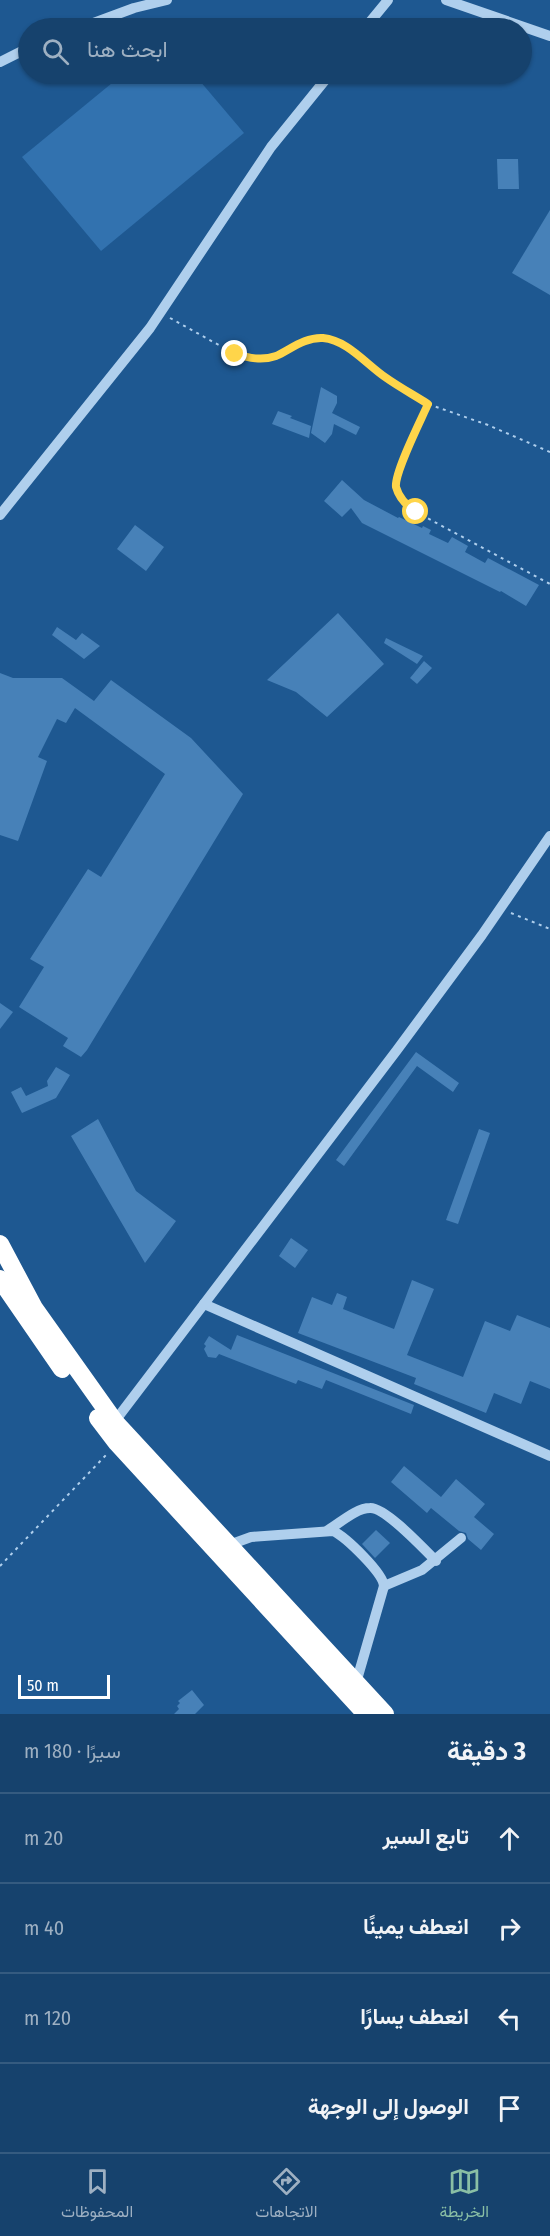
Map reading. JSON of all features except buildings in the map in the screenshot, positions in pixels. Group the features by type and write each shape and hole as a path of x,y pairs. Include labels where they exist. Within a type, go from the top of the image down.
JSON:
{"highway":[{"path":"0,1244 34,1308 113,1432 229,1545 385,1714"},
{"path":"0,1279 23,1315 113,1432 366,1714"}],"street":[{"path":"107,18 134,8 167,0"},
{"path":"373,18 388,0"},
{"path":"446,0 498,18"},
{"path":"532,30 550,36"},
{"path":"0,62 18,53"},
{"path":"0,515 150,328 271,147 322,84"},
{"path":"113,1432 204,1304 411,1030 550,836"},
{"path":"204,1304 550,1456"},
{"path":"229,1545 251,1537 328,1530 362,1510 373,1508 384,1513 436,1561"},
{"path":"328,1530 342,1537 379,1574 384,1586 356,1683"},
{"path":"384,1586 422,1570 462,1538"}],"path":[{"path":"160,312 235,354 258,359 275,356 309,340 322,338 335,340 349,348 387,378 428,404 488,425 550,452"},
{"path":"428,404 398,473 396,487 399,495 407,506 416,512 550,584"},
{"path":"499,909 550,929"},
{"path":"0,1566 113,1432"}],"shaded area":[{"path":"111,84 202,84 244,133 101,251 22,157"}],"route":[{"path":"235,354 258,359 267,358 309,340 322,338 335,340 349,348 387,378 428,404 396,480 399,495 407,506 416,512"}]}
